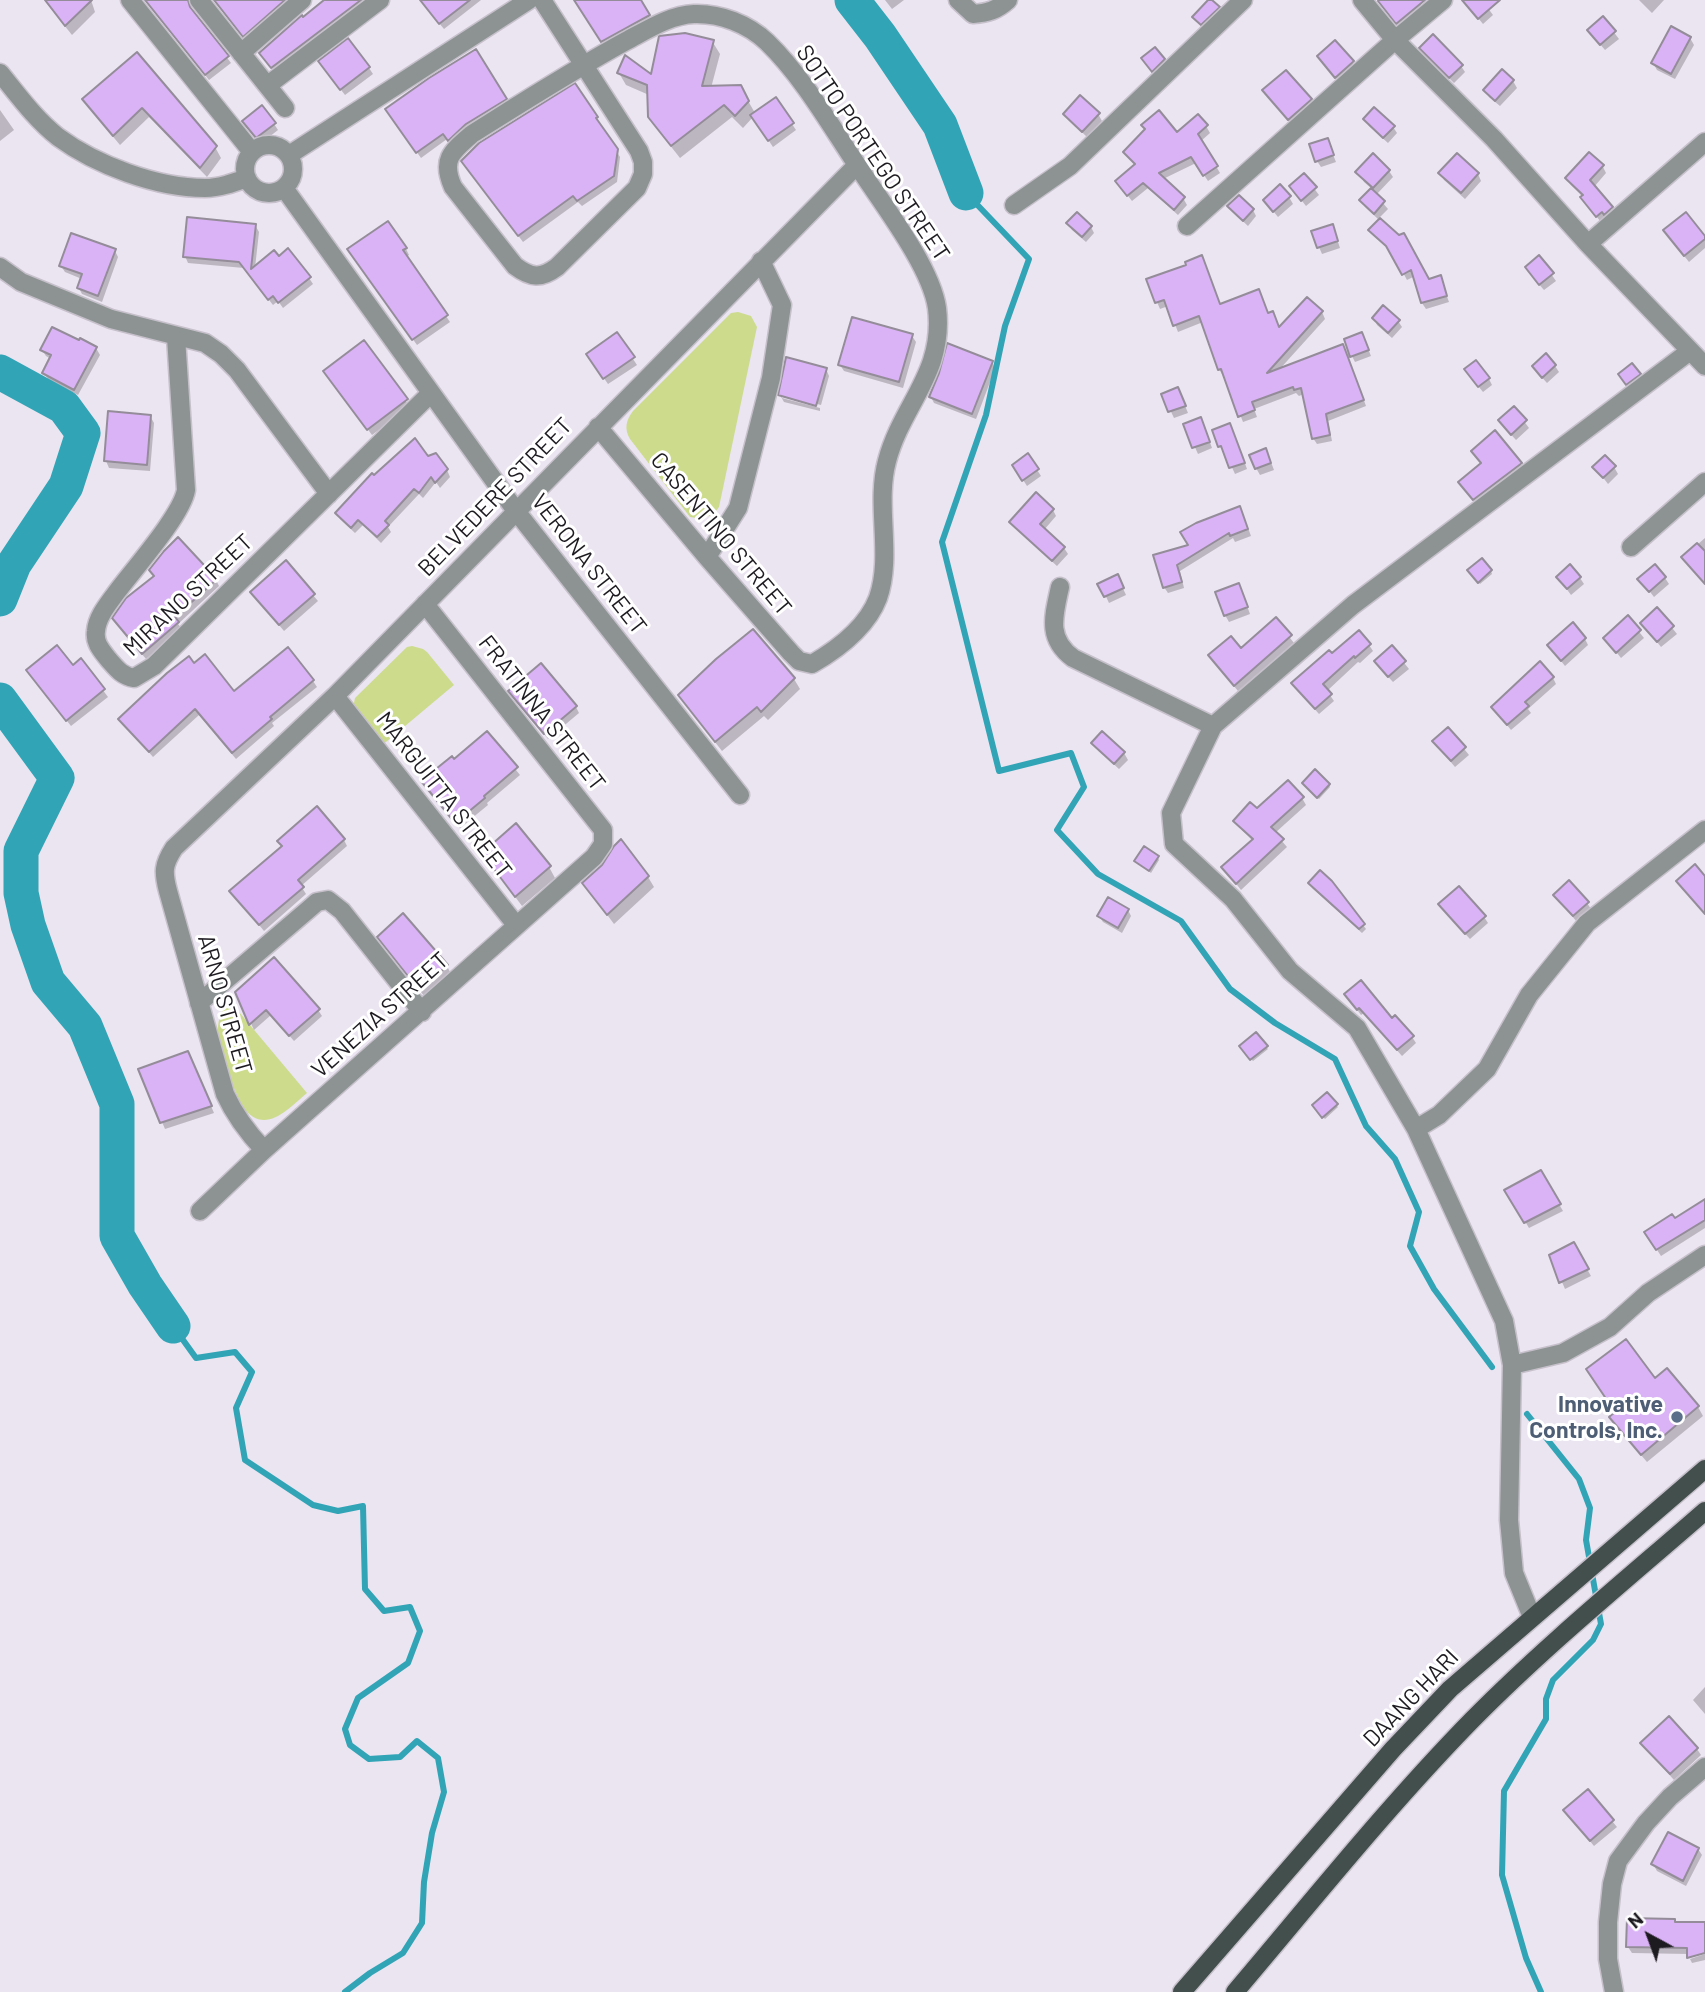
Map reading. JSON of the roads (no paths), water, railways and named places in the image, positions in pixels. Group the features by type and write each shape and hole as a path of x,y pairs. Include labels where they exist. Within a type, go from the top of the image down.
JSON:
{"main road":[{"name":"DAANG HARI","path":"1182,1992 1450,1689 1705,1469"},
{"path":"1235,1992 1416,1779 1474,1718 1537,1658 1705,1511"}],"street":[{"path":"130,0 252,152"},
{"path":"199,0 285,108"},
{"path":"241,53 302,0"},
{"path":"268,85 380,0"},
{"path":"289,155 529,0"},
{"path":"542,0 584,64 639,151 643,174 637,188 625,202 557,267 548,274 524,274 514,266 453,187 447,173 449,159 458,146 472,134 584,64"},
{"path":"958,0 973,14 999,8 1009,0"},
{"path":"1014,205 1070,166 1243,0"},
{"path":"1362,0 1395,40 1494,139 1588,244 1705,366"},
{"path":"1187,226 1443,0"},
{"name":"SOTTO PORTEGO STREET","path":"584,64 666,20 693,14 715,15 742,24 765,40 797,75 899,228 929,279 936,305 939,336 932,363 886,463 883,485 883,572 878,597 867,619 839,645 812,664"},
{"path":"0,73 32,113 57,136 109,165 141,177 180,186 206,188 247,178"},
{"path":"1588,244 1705,142"},
{"path":"271,145 281,148 289,155 293,166 292,178 284,188 268,193 252,186 245,170 252,152 261,146 271,145"},
{"name":"BELVEDERE STREET","path":"166,860 174,848 335,696 857,165"},
{"name":"VERONA STREET","path":"284,188 516,511 740,795"},
{"path":"707,557 738,508 771,378 782,305 761,261"},
{"path":"0,267 21,282 111,319 205,343 221,354 236,370 329,494"},
{"name":"MIRANO STREET","path":"176,337 186,491 184,499 105,608 96,631 96,641 101,650 125,676 134,678 155,666 431,393"},
{"path":"1532,1617 1514,1573 1509,1520 1512,1365 1504,1321 1416,1129 1357,1028 1290,971 1233,899 1174,844 1171,813 1213,726 1353,605 1690,351"},
{"name":"CASENTINO STREET","path":"598,427 799,661 812,664"},
{"path":"1631,547 1705,482"},
{"path":"1060,587 1053,618 1055,637 1062,650 1073,658 1213,726"},
{"name":"FRATINNA STREET","path":"425,604 603,830 603,844 594,857"},
{"name":"MARGUITTA STREET","path":"335,696 516,926"},
{"path":"1416,1129 1439,1115 1487,1069 1529,995 1587,923 1705,830"},
{"name":"VENEZIA STREET","path":"200,1211 264,1150 594,857"},
{"name":"ARNO STREET","path":"166,860 164,874 168,891 225,1094 244,1128 264,1150"},
{"path":"199,1003 317,902 328,901 342,911 422,1012"},
{"path":"1512,1365 1563,1353 1610,1327 1648,1293 1705,1255"},
{"path":"1614,1992 1608,1959 1608,1922 1612,1884 1618,1861 1646,1823 1670,1797 1705,1767"}],"waterway":[{"path":"852,0 880,36 940,125 966,193"},
{"path":"966,193 1029,259 1005,326 986,415 942,542 999,771 1071,753 1084,787 1057,830 1098,874 1181,921 1230,989 1275,1023 1335,1059 1366,1126 1395,1159 1419,1212 1410,1246 1434,1289 1492,1367"},
{"path":"0,372 64,407 83,433 66,486 14,564 0,599"},
{"path":"0,700 57,778 21,851 21,893 28,925 48,982 85,1026 117,1104 117,1236 145,1285 173,1326"},
{"path":"173,1326 196,1358 235,1352 252,1372 236,1408 245,1460 313,1505 338,1511 363,1506 365,1589 384,1611 410,1607 420,1631 408,1663 358,1698 345,1729 350,1745 369,1759 400,1757 417,1741 438,1758 444,1792 432,1833 424,1882 422,1923 403,1953 345,1992"},
{"path":"1527,1414 1579,1479 1590,1508 1586,1540 1601,1624 1593,1640 1553,1680 1546,1699 1546,1719 1504,1791 1502,1875 1526,1958 1541,1992"}],"place":[{"name":"Innovative Controls, Inc.","path":"1677,1417"}]}
